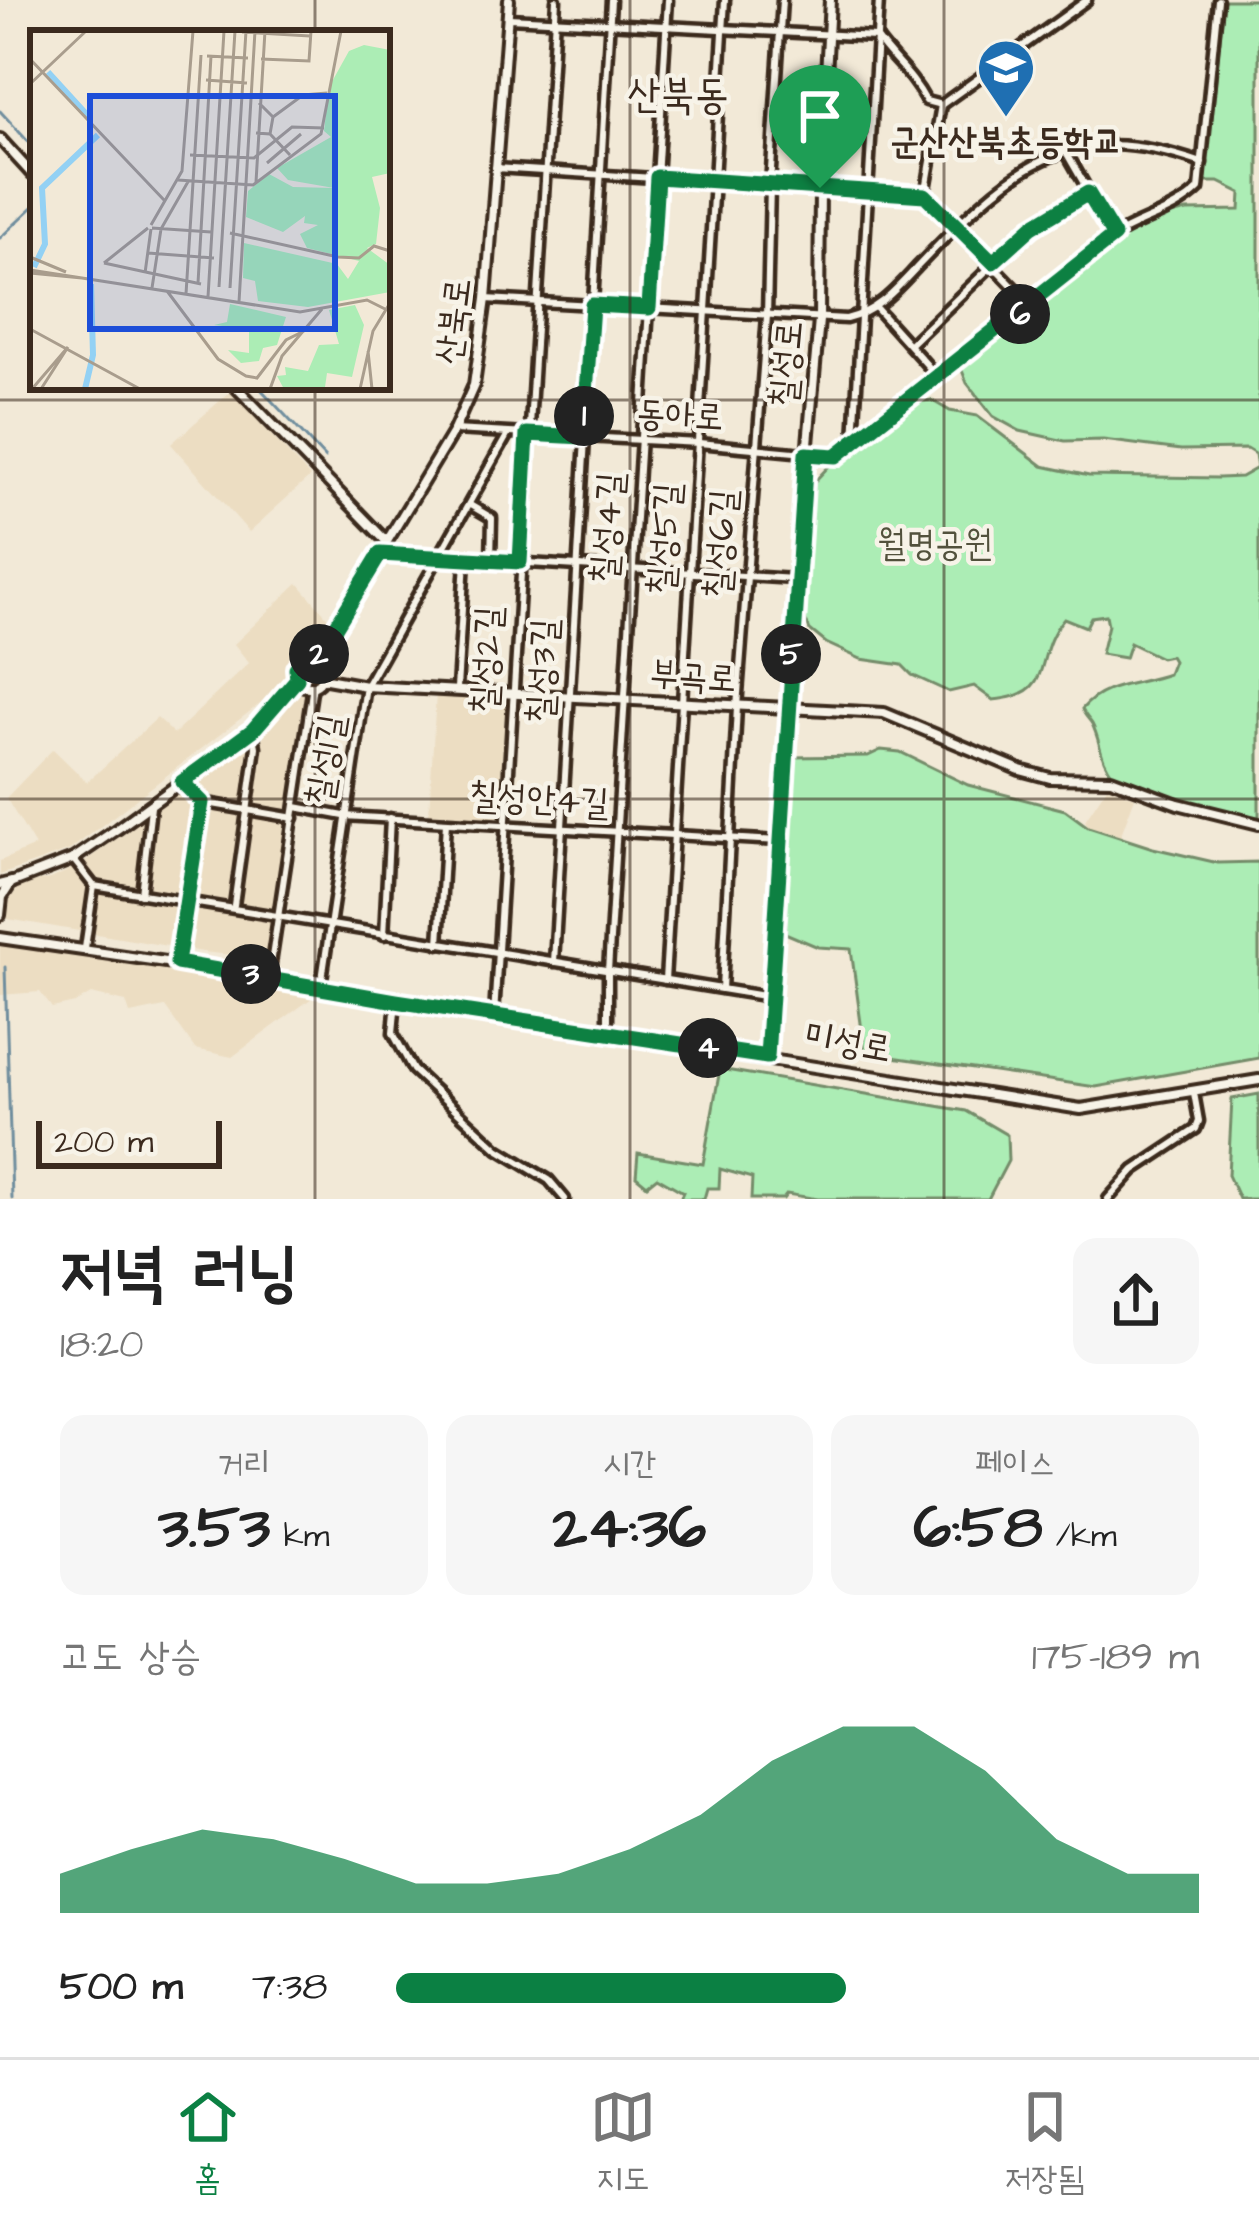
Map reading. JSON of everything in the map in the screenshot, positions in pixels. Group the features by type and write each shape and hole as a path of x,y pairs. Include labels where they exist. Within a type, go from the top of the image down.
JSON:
{"street":[{"name":"산북로","path":"315,661 454,430 474,385 486,299 509,0"},
{"name":"칠성2길","path":"494,1016 556,0"},
{"name":"칠성3길","path":"554,962 610,0"},
{"name":"칠성4길","path":"608,1034 608,971 668,0"},
{"name":"칠성5길","path":"665,980 725,0"},
{"name":"칠성6길","path":"722,989 782,0"},
{"name":"칠성로","path":"767,1057 796,579 819,320 830,0"},
{"path":"854,440 879,0"},
{"path":"925,195 941,105 1087,0"},
{"name":"동아로","path":"454,430 699,443 836,456 1114,236 1144,217 1178,208 1199,189 1218,0"},
{"path":"508,18 877,37"},
{"path":"877,37 891,57 910,71 926,100 941,105"},
{"path":"0,139 30,172"},
{"path":"486,299 819,320 864,315 1019,172 1089,145 1125,143 1202,163"},
{"path":"1066,152 1114,236"},
{"path":"495,168 925,195 1031,305"},
{"path":"910,344 1032,227 1088,193"},
{"path":"875,308 938,376"},
{"path":"239,390 386,542"},
{"name":"칠성1길","path":"321,986 366,686 508,434"},
{"path":"470,505 492,518 490,561"},
{"path":"380,554 796,579"},
{"path":"457,688 465,561"},
{"path":"0,886 73,859 182,782 253,730 297,679 301,661 315,661 322,670 269,977"},
{"path":"297,679 306,686 317,682"},
{"name":"부곡로","path":"317,682 884,713 1050,778 1111,779 1178,804 1259,824"},
{"path":"234,906 256,747 253,730"},
{"path":"182,782 202,802 294,818"},
{"path":"177,963 202,802"},
{"path":"141,894 151,803"},
{"name":"칠성안4길","path":"296,807 344,816 779,841"},
{"path":"384,935 390,818"},
{"path":"439,944 446,822"},
{"path":"73,859 94,886 770,997"},
{"path":"0,915 2,898 12,882"},
{"path":"85,948 94,886"},
{"name":"미성로","path":"0,938 1081,1109 1259,1080"},
{"path":"396,1001 393,1034 413,1070 499,1149 549,1180 565,1199"},
{"path":"1108,1199 1157,1151 1196,1130 1194,1093"}],"shaded area":[{"path":"231,391 310,477 249,532 171,444"},
{"path":"298,583 330,620 279,689 70,850 0,875 0,861 35,846 6,798 53,749 87,782 157,718 174,734 249,663 234,644"},
{"path":"301,687 308,690 268,959 2,918 3,900 12,888 53,878 83,863 223,759"},
{"path":"436,693 506,699 496,818 429,814"},
{"path":"1107,787 1135,797 1120,837 1088,827 1085,820"},
{"path":"0,945 163,969 312,998 232,1057 195,1049 165,1007 130,1014 126,1002 91,994 52,1008 40,992 0,995"}],"green space":[{"name":"월명공원","path":"1224,0 1259,0 1259,821 1140,790 1109,770 1082,709 1111,689 1168,674 1173,661 1130,643 1125,658 1101,654 1106,615 1091,617 1086,627 1064,618 1036,682 1014,696 993,700 974,686 949,692 912,675 902,665 861,659 826,643 810,630 801,610 814,482 908,403 931,400 950,411 977,416 1043,466 1089,476 1241,477 1257,468 1255,454 1247,449 1181,450 1103,440 1065,441 1020,431 993,416 961,368 1147,221 1187,211 1240,210 1241,193 1219,182 1205,182"},
{"path":"881,750 900,752 968,785 1065,810 1088,827 1153,848 1218,863 1259,862 1259,1058 1096,1087 865,1053 851,949 818,947 785,933 791,757 868,756"},
{"path":"720,1069 966,1111 1007,1135 1008,1161 988,1199 818,1199 787,1194 783,1199 751,1199 752,1178 720,1169 719,1188 707,1188 704,1199 680,1199 683,1192 657,1177 647,1185 636,1176 638,1153 703,1164"},
{"path":"1259,1094 1259,1199 1239,1199 1228,1175 1232,1099"}],"waterway":[{"path":"0,111 30,144"},
{"path":"0,238 30,210"},
{"path":"262,390 325,458"},
{"path":"5,967 12,1199"}],"place":[{"name":"군산산북초등학교","path":"1006,119"}],"district":[{"name":"산북동","path":"678,96"}],"route":[{"path":"657,177 820,188 925,195 993,262 1032,227 1088,193 1114,236 836,456 806,454 767,1057 177,963 202,802 182,782 253,730 297,679 301,661 315,661 380,554 520,562 527,434 583,437 592,305 649,308 657,177"}]}
